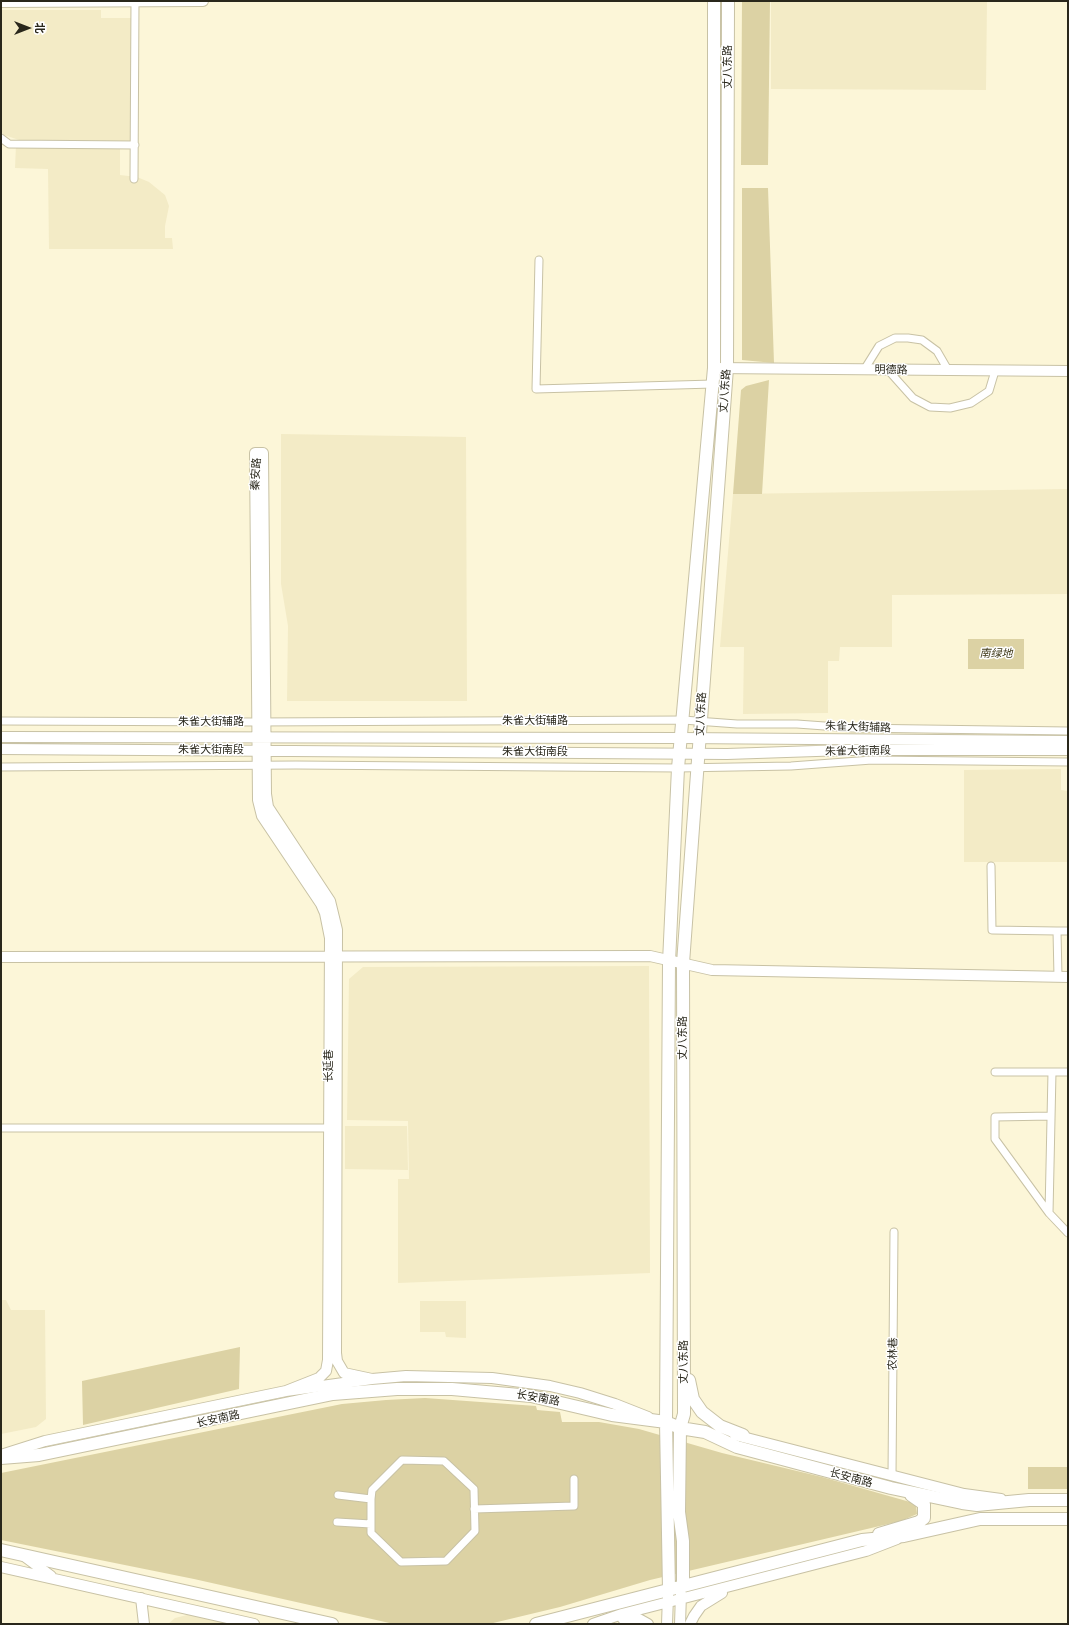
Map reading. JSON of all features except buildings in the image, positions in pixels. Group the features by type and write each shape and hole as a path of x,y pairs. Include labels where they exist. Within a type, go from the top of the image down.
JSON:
{"main road":[{"path":"1,2 203,1"},
{"name":"丈八东路","path":"669,1590 666,1422 669,962 679,753 714,368 714,1"},
{"name":"丈八东路","path":"683,1586 683,1541 679,1512 680,1428 684,1414 683,963 699,767 700,721 727,368 728,1"},
{"name":"明德路","path":"714,368 1068,372"},
{"name":"秦安路","path":"261,722 255,453 264,453 261,736"},
{"name":"朱雀大街南段","path":"1,737 261,736 1068,741"},
{"name":"长延巷","path":"261,736 261,765 268,807 330,901 337,930 334,956 329,1128 328,1360 326,1371 319,1378 286,1391"},
{"name":"朱雀大街南段","path":"1,750 679,753 779,753 854,750 1068,750"},
{"name":"长延巷","path":"334,956 336,1353 339,1365 344,1373 372,1379"},
{"path":"1,957 650,956 669,962 683,963 712,970 1063,977"},
{"path":"684,1346 692,1393 696,1404 715,1424 743,1436 972,1496 1029,1500"},
{"path":"1,1456 45,1441 286,1391 372,1379 435,1376 512,1380 580,1393 615,1404 654,1419"},
{"name":"长安南路","path":"1,1456 39,1455 333,1394 426,1389 494,1392 554,1400 612,1415 654,1419 680,1428 705,1432 737,1448 904,1491 969,1505 986,1505 1029,1500 1068,1500"},
{"path":"705,1432 743,1436"},
{"path":"536,1624 862,1540 919,1522 924,1518 924,1504 904,1491"},
{"path":"862,1540 905,1536 980,1519 1068,1519"},
{"path":"596,1623 667,1602 866,1551 905,1536"},
{"path":"1,1550 332,1624"},
{"path":"22,1554 54,1579"},
{"path":"1,1567 254,1624"},
{"path":"690,1624 697,1611 706,1602 738,1584"},
{"path":"680,1624 680,1599 683,1586"},
{"path":"667,1624 667,1602 669,1590"},
{"path":"141,1598 144,1624"},
{"path":"596,1623 635,1618 648,1624"}],"street":[{"path":"134,180 135,2"},
{"path":"1,138 8,144 134,145"},
{"path":"539,260 536,389 713,384"},
{"path":"864,370 879,346 895,338 908,338 922,340 937,351 948,370"},
{"path":"888,370 913,398 930,407 950,408 971,403 989,391 995,371"},
{"name":"朱雀大街辅路","path":"1,721 261,722 683,720 737,724 797,724 852,728 1068,731"},
{"path":"1,767 261,765 678,768 791,766 872,760 1068,762"},
{"path":"991,866 992,930 1068,931"},
{"path":"1057,931 1063,977"},
{"path":"995,1072 1068,1072"},
{"path":"1049,1213 1052,1072"},
{"path":"1051,1116 995,1117 995,1139 1049,1213 1068,1233"},
{"path":"1,1128 329,1128"},
{"name":"农林巷","path":"892,1475 894,1232"},
{"path":"402,1460 444,1461 474,1489 475,1532 446,1561 401,1562 371,1533 371,1499 372,1490 402,1460"},
{"path":"474,1510 574,1506 574,1479"},
{"path":"338,1495 371,1499"},
{"path":"337,1522 371,1524"}],"shaded area":[{"path":"771,1 987,1 986,90 771,89"},
{"path":"1,10 101,10 101,18 133,18 132,142 25,142 4,135 1,131"},
{"path":"16,145 120,146 120,175 137,177 149,182 165,195 169,206 165,226 165,238 172,238 173,249 49,249 48,169 15,168"},
{"path":"281,434 466,437 467,701 287,701 288,626 281,584"},
{"path":"1068,489 1068,594 892,595 892,647 840,647 839,661 828,661 828,713 743,714 744,647 720,647 733,494"},
{"path":"1061,769 1061,790 1068,791 1068,862 964,862 964,770"},
{"path":"649,966 650,1273 398,1283 398,1179 409,1179 408,1121 347,1120 349,979 363,967"},
{"path":"345,1126 407,1126 408,1170 345,1169"},
{"path":"1,1300 6,1300 11,1310 45,1310 46,1419 36,1427 1,1434"},
{"path":"420,1301 466,1301 466,1338 446,1337 445,1332 420,1332"},
{"path":"187,1615 229,1624 168,1624 175,1618"}],"green space":[{"path":"742,1 770,1 768,165 741,165"},
{"path":"742,188 768,188 774,363 742,360"},
{"path":"769,380 762,494 733,494 741,390 746,386"},
{"name":"南绿地","path":"968,639 1024,639 1024,669 968,669"},
{"path":"240,1347 239,1389 83,1425 82,1381"},
{"path":"425,1398 536,1406 537,1410 560,1412 562,1422 599,1422 639,1429 722,1453 822,1477 910,1502 916,1505 917,1514 901,1521 650,1580 560,1607 489,1624 394,1624 194,1579 1,1540 1,1473 342,1404"},
{"path":"1028,1467 1068,1467 1068,1489 1028,1489"}]}
